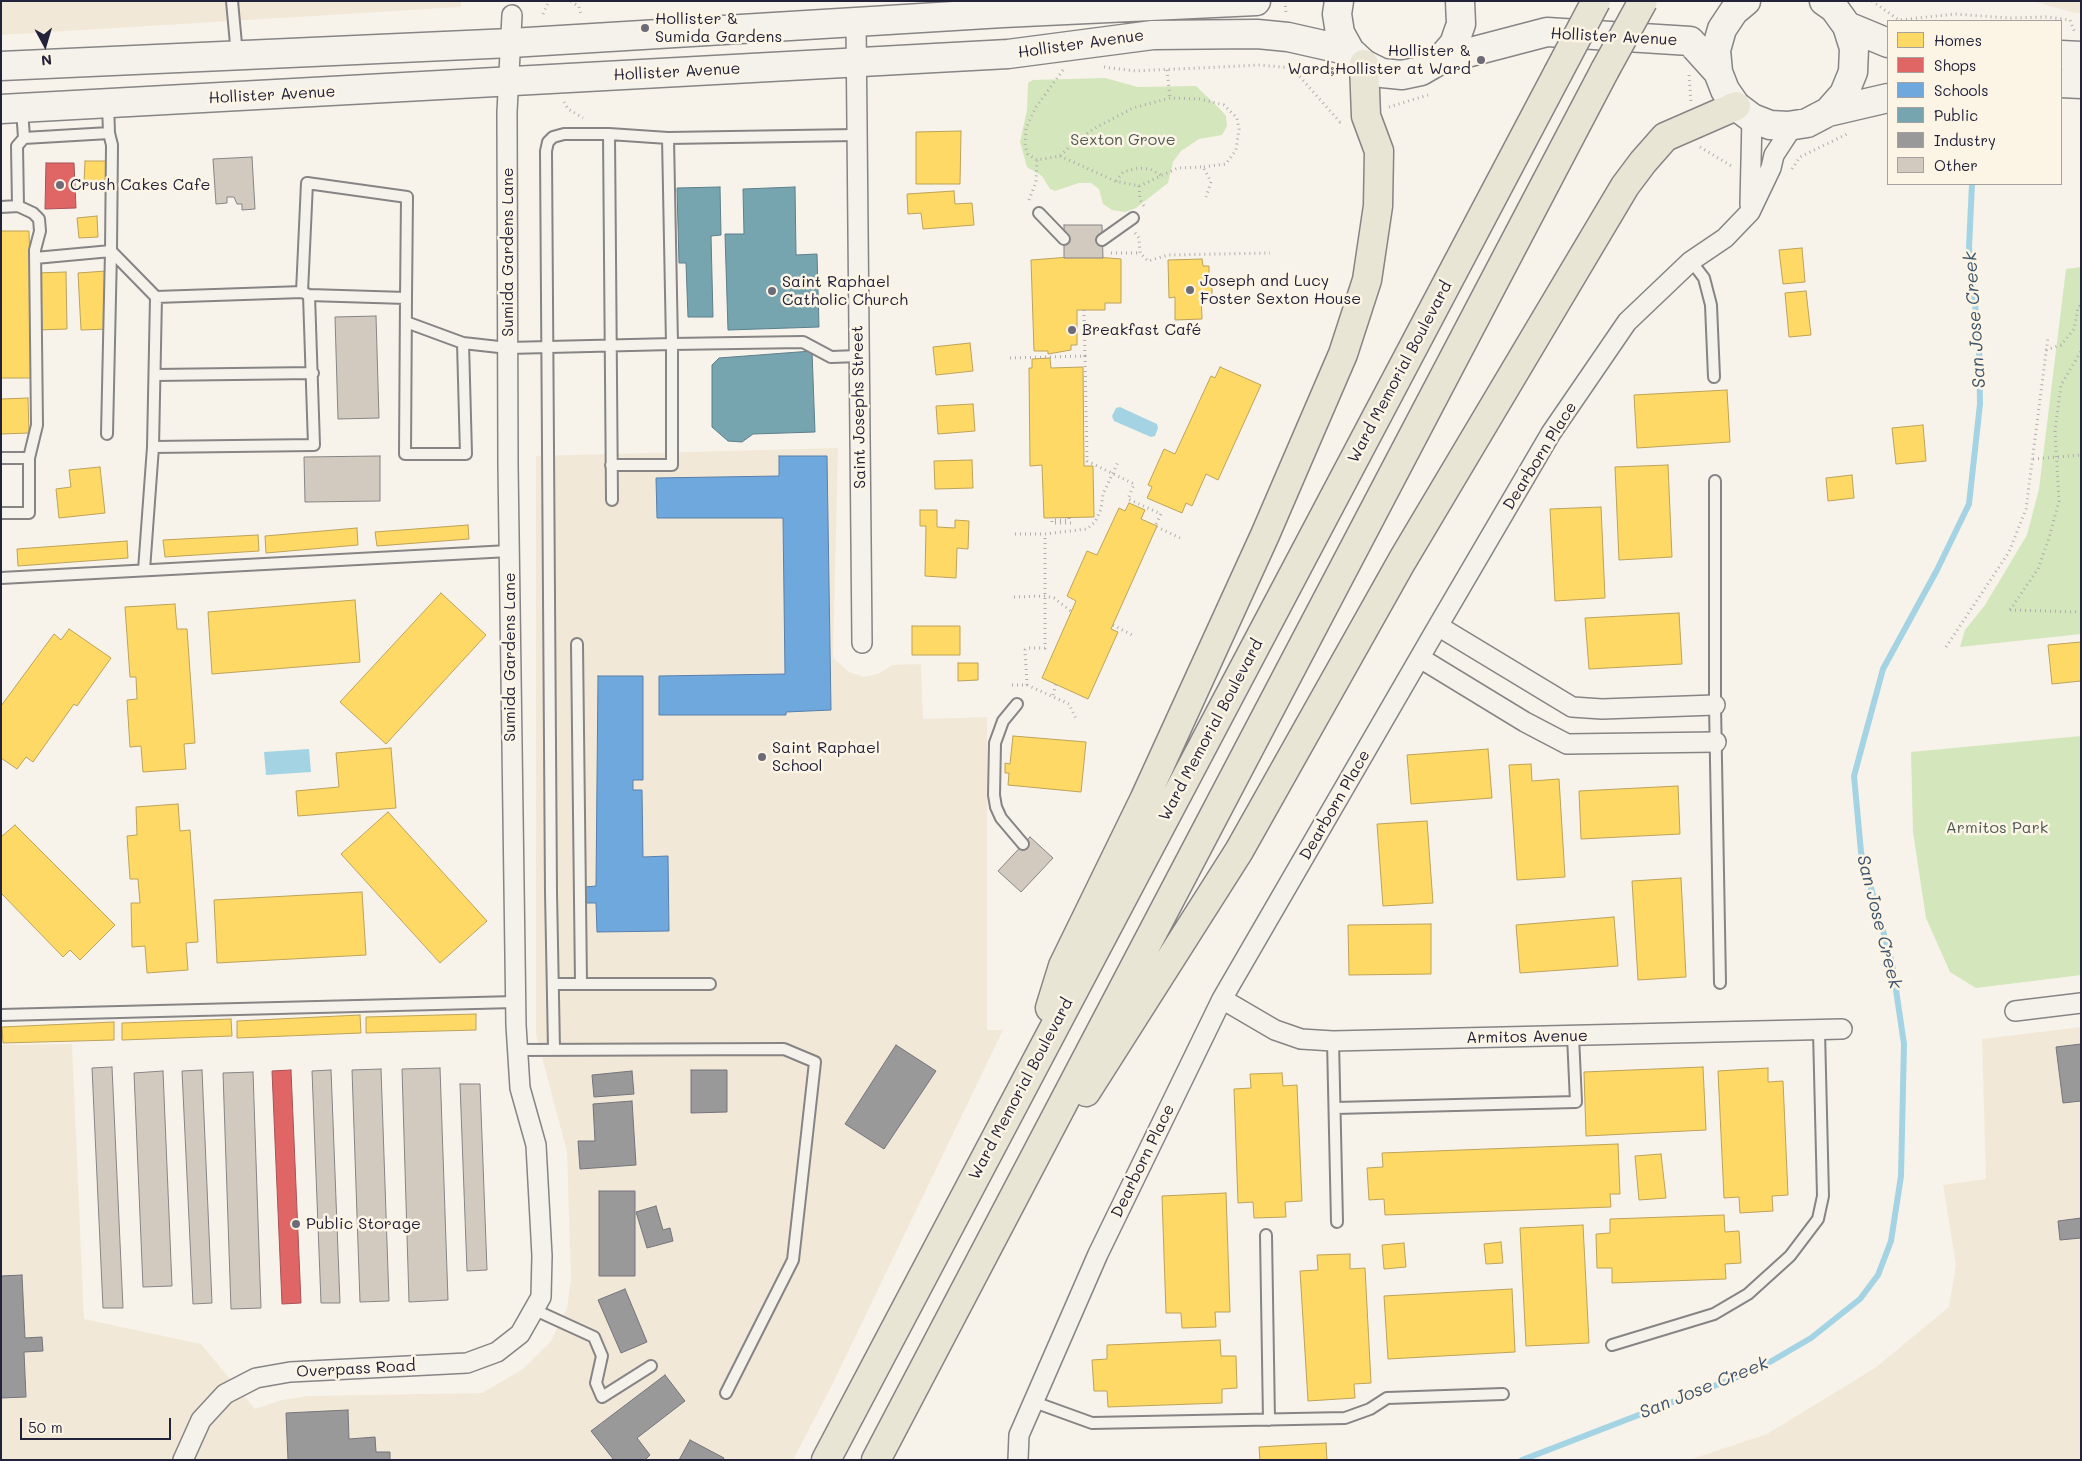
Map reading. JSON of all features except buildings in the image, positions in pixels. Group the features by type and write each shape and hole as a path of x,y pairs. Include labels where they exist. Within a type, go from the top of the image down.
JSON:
{"highway":[{"name":"Ward Memorial Boulevard","path":"826,1460 1596,1"},
{"path":"876,1460 1605,70 1643,1"},
{"path":"1031,1070 1063,966 1144,800 1217,641 1343,354 1367,280 1378,206 1379,151 1366,116 1357,58"},
{"path":"1031,1166 1097,1078 1239,851 1402,562 1625,186 1666,136 1744,112"}],"main road":[{"name":"Hollister Avenue","path":"1,66 511,43 856,22 1256,1"},
{"path":"1339,1 1337,14 1340,33 1357,58"},
{"path":"1440,60 1454,44 1461,24 1460,1"},
{"path":"1746,1 1734,11 1722,29 1716,50 1718,72 1724,90 1744,112 1770,125 1793,126 1807,123 1828,112 1887,98"},
{"path":"1824,1 1834,8 1847,26 1854,48 1853,72 1844,94 1828,112"},
{"path":"1847,26 1887,43"},
{"name":"Hollister Avenue","path":"12,109 1008,54 1153,35 1257,34 1288,37 1357,58 1382,73 1402,75 1421,71 1440,60 1547,32 1690,41 1718,72"},
{"path":"2062,55 2081,56"},
{"path":"2062,83 2081,84"}],"street":[{"name":"Sumida Gardens Lane","path":"512,15 509,82 508,348 515,1002 520,1088 536,1145 542,1256 538,1303"},
{"name":"Saint Josephs Street","path":"856,22 862,643"},
{"path":"1744,112 1750,212"},
{"name":"Dearborn Place","path":"1018,1460 1018,1435 1098,1254 1222,999 1438,626 1552,433 1627,322 1691,261 1725,238 1750,212 1771,168 1774,155 1793,126"},
{"path":"1438,626 1572,707 1602,709 1715,706"},
{"path":"1420,658 1525,722 1567,744 1716,742"},
{"name":"Armitos Avenue","path":"1222,999 1275,1030 1301,1039 1333,1041 1842,1030"},
{"path":"2015,1011 2081,1003"},
{"name":"Overpass Road","path":"183,1460 200,1420 225,1394 256,1378 290,1372 467,1364 497,1352 520,1334 538,1303"}],"lane":[{"path":"232,1 237,56"},
{"path":"107,434 112,145 108,133 108,104"},
{"path":"12,109 24,138"},
{"path":"18,206 17,146 24,138 108,133"},
{"path":"554,1050 547,346 546,151 548,142 564,134 609,134 668,138 856,135"},
{"path":"609,134 612,500"},
{"path":"611,465 672,465 668,138"},
{"path":"153,447 314,445 313,373 306,294 307,183 407,197 405,454 466,454 463,343"},
{"path":"1,207 18,206 33,213 39,218 40,231 35,258 37,426 29,458 29,512 1,513"},
{"path":"1039,213 1064,239"},
{"path":"1102,240 1130,221"},
{"path":"35,258 111,251"},
{"path":"111,251 156,297 153,447 144,570"},
{"path":"1691,261 1704,278 1711,305 1714,377"},
{"path":"156,297 306,294 406,298"},
{"path":"406,322 463,343 508,348 804,342 831,356 859,356"},
{"path":"155,374 313,373"},
{"path":"1,458 29,458"},
{"path":"1715,481 1715,706 1720,983"},
{"path":"1,578 509,551"},
{"path":"577,644 580,984"},
{"path":"1017,704 1003,722 995,743 994,795 996,808 1001,818 1023,844"},
{"path":"553,984 710,984"},
{"path":"1,1015 515,1002"},
{"path":"1612,1345 1714,1314 1748,1294 1790,1256 1818,1219 1823,1196 1819,1031"},
{"path":"1334,1108 1576,1102 1573,1036"},
{"path":"1333,1041 1337,1222"},
{"path":"517,1050 784,1049 815,1062 793,1260 726,1394"},
{"path":"1266,1236 1269,1420"},
{"path":"538,1303 594,1337 602,1356 596,1383 602,1397 651,1366"},
{"path":"1034,1402 1092,1423 1269,1420 1345,1418 1370,1409 1387,1398 1503,1394"}],"path":[{"path":"543,14 549,1"},
{"path":"571,1 579,7 581,14"},
{"path":"1285,1 1286,14"},
{"path":"1872,1 1899,20 1955,14 2070,20"},
{"path":"1100,66 1135,71 1260,65 1292,68 1340,122 1348,120"},
{"path":"1060,156 1115,181 1139,186 1178,168 1226,164 1236,150 1240,129 1238,118 1224,105 1200,98 1170,98 1133,108 1077,140 1060,156 1038,160 1028,154 1024,146 1026,128 1036,107 1063,69"},
{"path":"1167,70 1170,98"},
{"path":"1784,170 1790,172 1800,157 1852,132"},
{"path":"1695,144 1732,167 1737,167"},
{"path":"1026,205 1033,194 1038,160"},
{"path":"1203,167 1210,182 1206,197"},
{"path":"1115,181 1124,172 1138,168 1150,169 1162,176"},
{"path":"1139,186 1140,200 1146,211"},
{"path":"1130,221 1139,238 1140,253 1148,261 1168,255 1270,253"},
{"path":"1103,254 1140,253"},
{"path":"2046,350 2061,345 2074,330 2078,307 2081,305"},
{"path":"1084,310 1087,461 1134,484 1128,499 1161,514 1155,526 1180,538"},
{"path":"1946,647 2009,552 2026,509 2048,337"},
{"path":"2081,351 2061,385 2055,431 2059,500 2049,538 2038,569 2010,610 2081,612"},
{"path":"1010,358 1085,356"},
{"path":"2033,459 2081,455"},
{"path":"1015,534 1072,532 1088,528 1096,522 1104,494 1119,460"},
{"path":"1072,523 1052,523 1052,520 1070,520 1070,518 1072,523 1072,532"},
{"path":"1027,686 1025,650 1027,648 1045,648 1046,534"},
{"path":"1014,597 1045,596 1062,602 1072,612"},
{"path":"1113,625 1132,634"},
{"path":"1052,695 1056,684"},
{"path":"1012,685 1027,686 1052,695 1069,704 1077,721"}],"shaded area":[{"path":"1,1 461,1 461,7 1,35"},
{"path":"2032,1 2081,1 2081,13 2075,13"},
{"path":"838,448 833,658 849,672 865,677 880,673 892,665 921,664 923,719 987,717 987,1030 1003,1030 832,1385 793,1460 1,1460 1,1045 72,1044 84,1319 201,1344 255,1409 282,1400 307,1396 482,1393 523,1369 551,1341 567,1308 571,1279 567,1152 536,1034 536,456"},
{"path":"2081,1027 2081,1460 1689,1460 1767,1434 1875,1368 1949,1307 1956,1265 1943,1185 1986,1179 1982,1039"}],"green space":[{"name":"Sexton Grove","path":"1105,78 1138,87 1196,86 1226,116 1227,126 1222,135 1199,139 1181,151 1173,162 1168,183 1136,208 1125,212 1112,210 1103,204 1099,189 1091,183 1079,183 1055,191 1050,189 1042,176 1027,167 1020,142 1027,110 1028,83 1033,80"},
{"path":"2081,267 2081,634 1960,647 1965,630 1985,605 2027,535 2039,489 2066,269"},
{"name":"Armitos Park","path":"2081,736 2081,975 1976,988 1950,972 1926,918 1913,832 1911,752"}],"water":[{"path":"1120,407 1157,424 1158,428 1155,436 1151,437 1114,421 1112,416 1116,408"},
{"path":"309,749 311,772 266,775 264,752"}],"waterway":[{"name":"San Jose Creek","path":"1522,1460 1758,1369 1811,1338 1860,1299 1878,1275 1891,1241 1901,1176 1904,1044 1892,963 1861,852 1854,776 1883,669 1937,570 1969,504 1980,404 1979,342 1969,247 1972,185"}],"place":[{"name":"Hollister & Sumida Gardens","path":"645,28"},
{"name":"Hollister & Ward;Hollister at Ward","path":"1481,60"},
{"name":"Crush Cakes Cafe","path":"60,185"},
{"name":"Joseph and Lucy Foster Sexton House","path":"1190,290"},
{"name":"Saint Raphael Catholic Church","path":"772,291"},
{"name":"Breakfast Café","path":"1072,330"},
{"name":"Saint Raphael School","path":"762,757"},
{"name":"Public Storage","path":"296,1224"}]}
